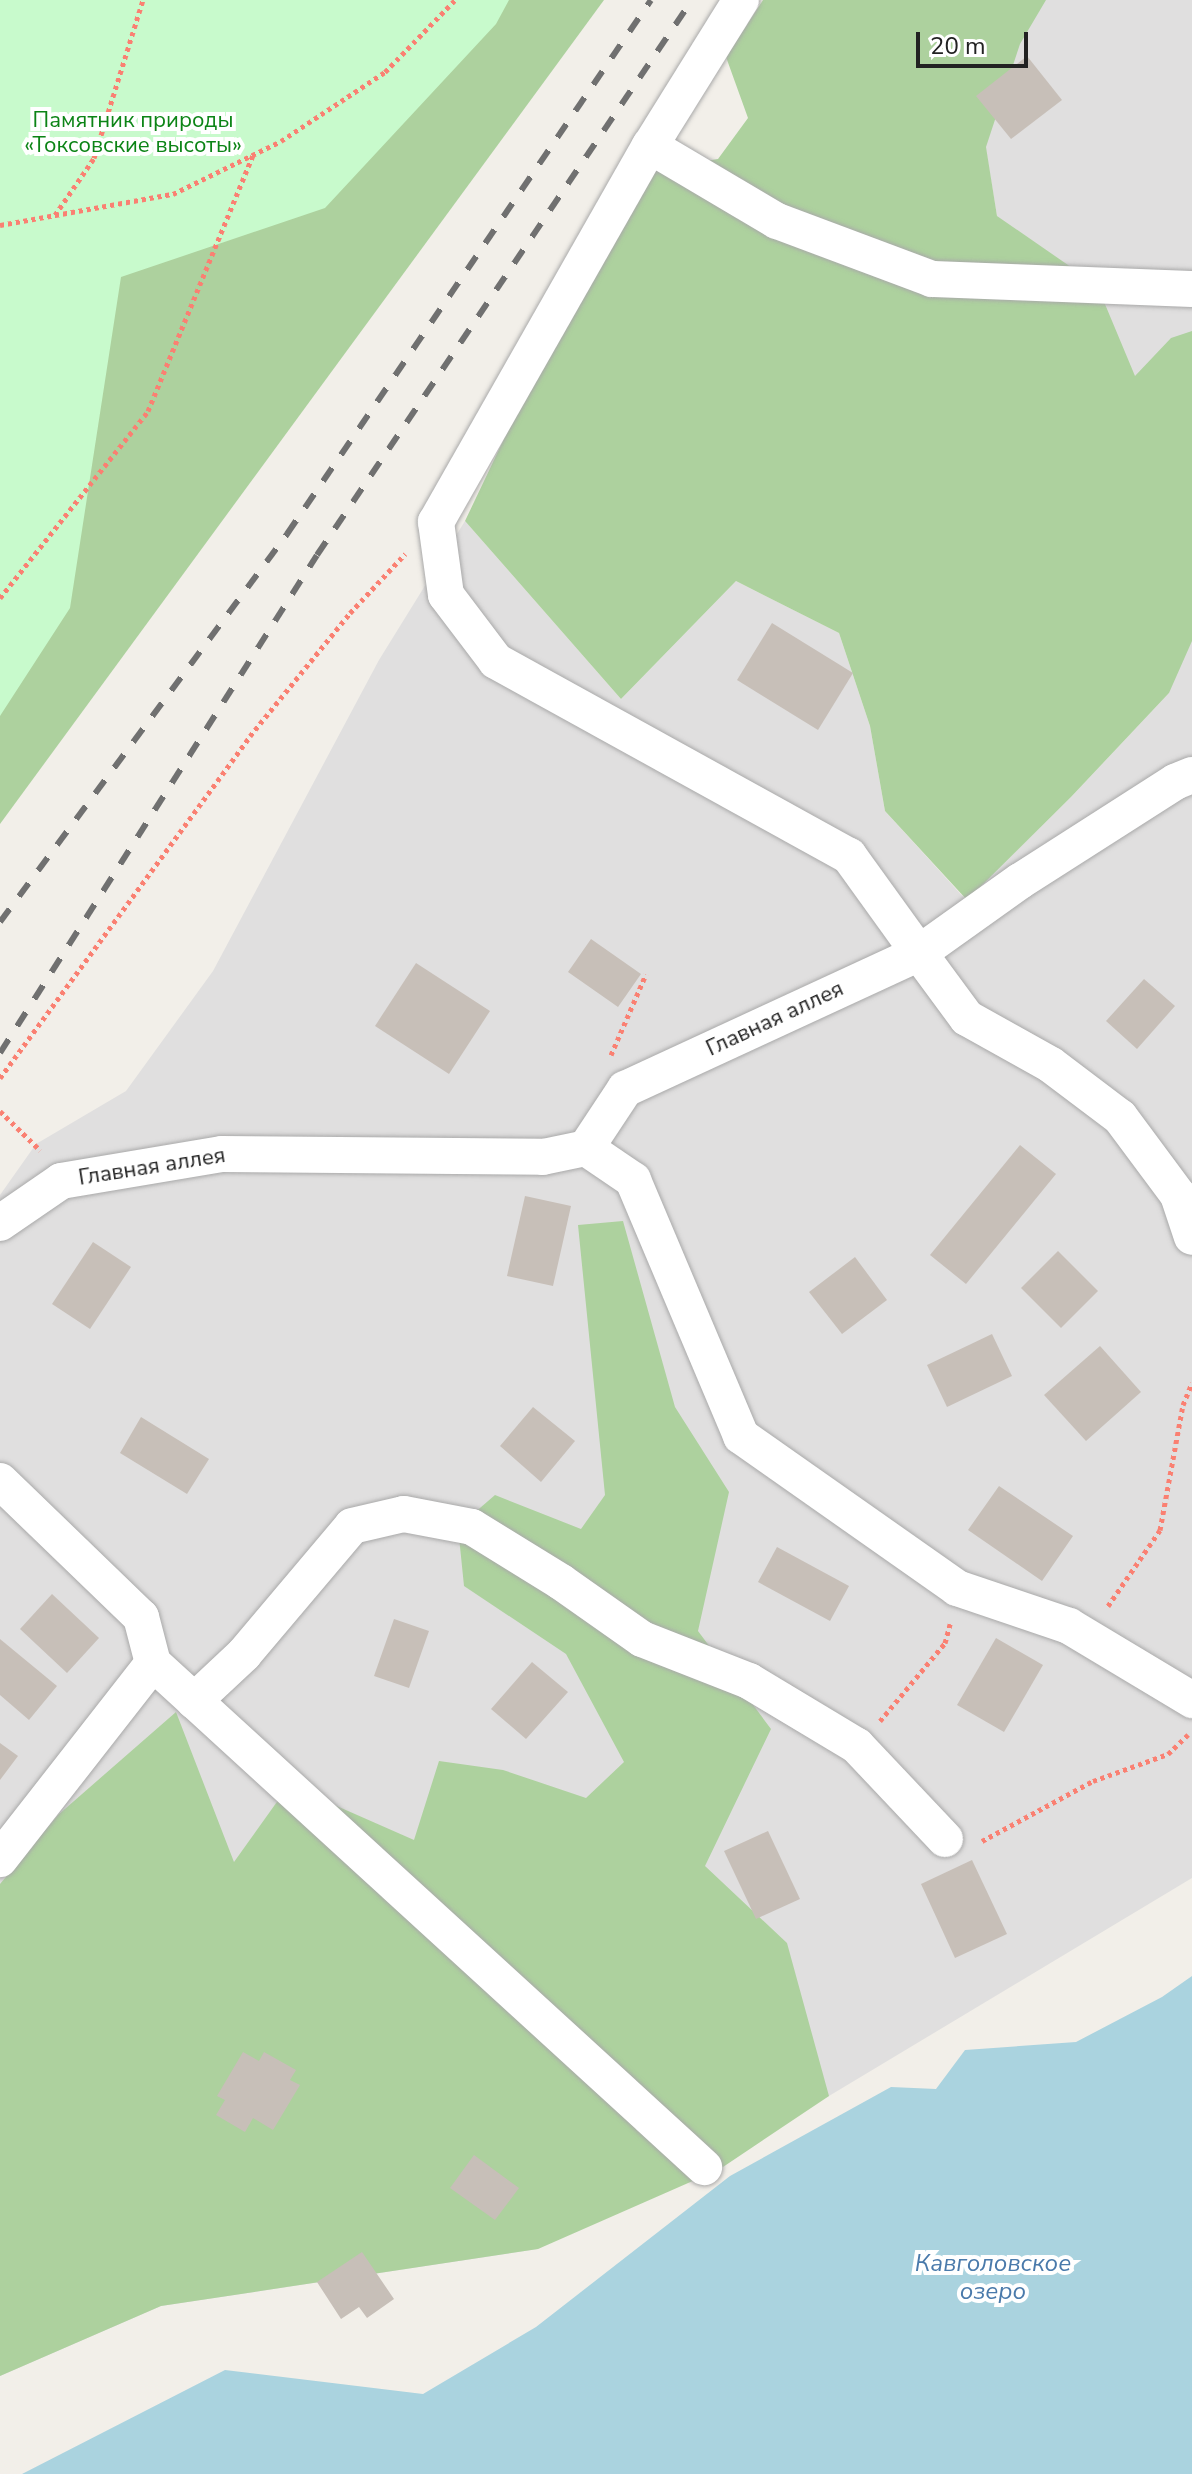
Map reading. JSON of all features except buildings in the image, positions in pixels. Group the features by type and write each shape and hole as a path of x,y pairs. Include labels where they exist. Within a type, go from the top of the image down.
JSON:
{"street":[{"path":"741,0 650,146 436,522 446,595 496,661 849,856 967,1018 1051,1065 1120,1117 1178,1195 1192,1237"},
{"path":"650,146 777,221 932,279 1192,289"},
{"name":"Главная аллея","path":"625,1089 919,953 1020,881 1175,782 1192,775"},
{"path":"625,1089 586,1148 633,1180 741,1436 957,1588 1069,1626 1192,1700"},
{"name":"Главная аллея","path":"0,1223 61,1181 222,1154 543,1157 586,1148"},
{"path":"0,1481 141,1617 153,1663 704,2167"},
{"path":"194,1701 244,1654 352,1526 404,1514 472,1527 561,1582 642,1639 749,1681 857,1746 945,1839"},
{"path":"0,1859 153,1663"}],"path":[{"path":"55,215 94,158 143,0"},
{"path":"0,225 173,194 281,141 385,72 455,0"},
{"path":"0,598 148,411 253,154"},
{"path":"0,1078 250,736 350,613 436,522"},
{"path":"625,1089 610,1056 646,974"},
{"path":"0,1111 36,1144 61,1181"},
{"path":"1087,1636 1160,1530 1183,1405 1192,1383"},
{"path":"857,1746 945,1643 957,1588"},
{"path":"945,1839 982,1841 1093,1781 1168,1754 1192,1732"}],"shaded area":[{"path":"961,0 1192,0 1192,1878 829,2096 538,2249 161,2306 0,2376 0,1195 36,1144 126,1091 213,971 379,660 465,521 621,699 736,581 839,633 870,726 885,811 966,900 1071,797 1169,693 997,216"}],"green space":[{"path":"0,0 604,0 0,824"},
{"name":"Памятник природы «Токсовские высоты»","path":"0,0 509,0 496,24 325,208 121,277 70,608 0,716"},
{"path":"763,0 1046,0 1020,44 986,147 997,216 1097,285 1135,376 1171,338 1192,331 1192,641 1169,693 1071,797 967,900 885,811 870,726 839,633 736,581 621,699 465,521 597,243 654,169 718,159 748,118 726,57"},
{"path":"623,1221 675,1407 729,1492 698,1631 771,1729 705,1866 787,1943 829,2096 720,2169 538,2249 161,2306 0,2376 0,1884 58,1815 176,1712 234,1862 289,1785 414,1840 439,1761 503,1770 586,1798 624,1762 566,1654 464,1586 458,1527 495,1495 581,1529 605,1495 578,1225"}],"water":[{"name":"Кавголовское озеро","path":"1192,1976 1192,2474 22,2474 225,2370 423,2394 536,2327 730,2176 891,2087 936,2089 965,2050 1076,2042 1162,1997"}],"railway":[{"path":"0,922 287,534 651,0"},
{"path":"0,1053 317,555 692,0"}]}
